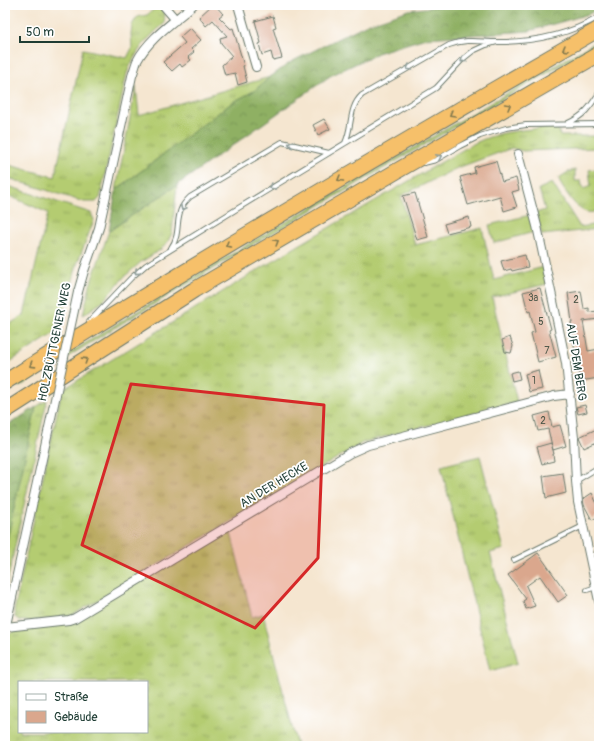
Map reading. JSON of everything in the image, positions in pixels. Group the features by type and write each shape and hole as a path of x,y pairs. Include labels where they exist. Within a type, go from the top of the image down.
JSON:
{"highway":[{"path":"5,382 231,244 427,128 599,29"},
{"path":"5,411 194,290 599,54"}],"street":[{"path":"163,5 176,20"},
{"name":"HOLZBÜTTGENER WEG","path":"5,628 78,292 99,228 132,76 137,62 145,49 156,37 193,5"},
{"path":"238,5 256,67"},
{"name":"AUF DEM BERG","path":"518,154 552,293 566,363 574,438 578,502 599,601"},
{"name":"AN DER HECKE","path":"5,628 75,618 350,453 368,445 554,396 570,394"}],"lane":[{"path":"345,143 350,131 353,108 355,103 362,95 449,45 466,40 497,42 526,40 550,36 578,28 599,18"},
{"path":"85,326 138,271 146,265 436,88 459,63 474,51 486,45 497,42"},
{"path":"566,124 583,114 591,106 599,93"},
{"path":"402,168 436,160 480,136 506,128 526,125 599,124"},
{"path":"170,250 177,235 182,207 190,197 282,142 329,153"},
{"path":"59,348 80,330"},
{"path":"576,482 599,467"},
{"path":"514,560 583,526"},
{"path":"587,590 596,587"}],"highlighted area":[{"path":"131,384 324,405 318,558 255,628 82,545"}],"green space":[{"path":"447,5 599,5 599,8 589,14 529,31 426,38 380,52 330,76 177,185 109,231 116,190 233,102 254,91 291,62 367,24 409,10"},
{"path":"158,6 165,14 164,24 142,46 127,73 100,198 96,202 84,202 5,177 5,164 55,177 83,49 127,58 132,48 132,25 137,17 147,15"},
{"path":"599,40 599,43 257,242 19,387 17,385 255,240"},
{"path":"270,77 254,91 233,102 116,190 136,87 139,115"},
{"path":"558,127 560,136 599,136 599,148 523,151 512,148 457,168 401,196 415,245 482,228 494,280 544,267 547,284 492,297 517,402 364,442 71,616 32,621 20,621 15,617 14,611 62,390 299,245 471,145 490,137 505,133 528,129"},
{"path":"595,169 599,179 599,209 594,212 585,212 574,203 562,187 559,178 568,172 575,170 575,181 581,181 583,189 591,186 589,170"},
{"path":"552,183 580,227 599,224 599,229 542,235 536,213 545,210 539,189"},
{"path":"5,185 91,213 94,220 77,264 58,331 5,365 5,327 24,315 48,213 5,194"},
{"path":"177,185 172,233 167,243 125,276 102,302 83,315 90,285 109,231"},
{"path":"530,215 534,232 494,243 489,225"},
{"path":"47,400 5,592 5,549 36,407"},
{"path":"36,407 5,549 5,427"},
{"path":"480,456 504,549 490,553 518,663 490,671 441,466"},
{"path":"230,529 252,617 263,614 297,746 5,746 5,651 9,635 14,630 67,623"}],"building":[{"path":"212,5 215,5 223,14 219,17 231,29 233,28 247,82 238,85 235,73 225,75 222,65 232,56 221,43 220,38 227,36 213,20 206,26 199,17"},
{"path":"273,16 276,27 273,28 282,58 273,60 271,52 262,55 259,44 261,43 255,21"},
{"path":"190,28 201,40 191,49 194,52 188,57 191,60 182,67 180,64 172,71 163,62 185,43 180,37"},
{"path":"324,119 330,129 318,135 313,125"},
{"path":"496,161 502,182 516,178 519,190 512,192 517,207 504,211 500,196 468,205 460,177 475,173 474,167"},
{"path":"415,193 428,237 417,240 403,196"},
{"path":"469,217 471,227 447,233 444,224"},
{"path":"525,255 528,267 512,271 511,269 504,271 501,261"},
{"path":"540,288 551,329 549,330 556,357 538,362 531,333 535,332 530,311 528,312 523,292"},
{"path":"581,291 584,309 589,308 589,312 599,311 599,319 583,321 588,351 599,349 599,378 580,381 573,339 568,293"},
{"path":"510,337 513,346 511,353 505,352 502,340"},
{"path":"538,370 542,389 529,392 525,374"},
{"path":"518,371 520,379 512,381 510,373"},
{"path":"585,405 587,412 578,414 576,407"},
{"path":"549,412 552,427 560,425 566,446 553,450 548,429 538,431 534,416"},
{"path":"599,428 599,441 584,448 579,437"},
{"path":"551,443 554,461 542,464 537,447"},
{"path":"563,473 566,493 546,498 543,476"},
{"path":"592,493 599,508 599,516 592,520 584,505 583,499"},
{"path":"538,553 568,595 558,602 540,576 526,586 535,606 526,609 523,601 526,599 508,575"}]}
